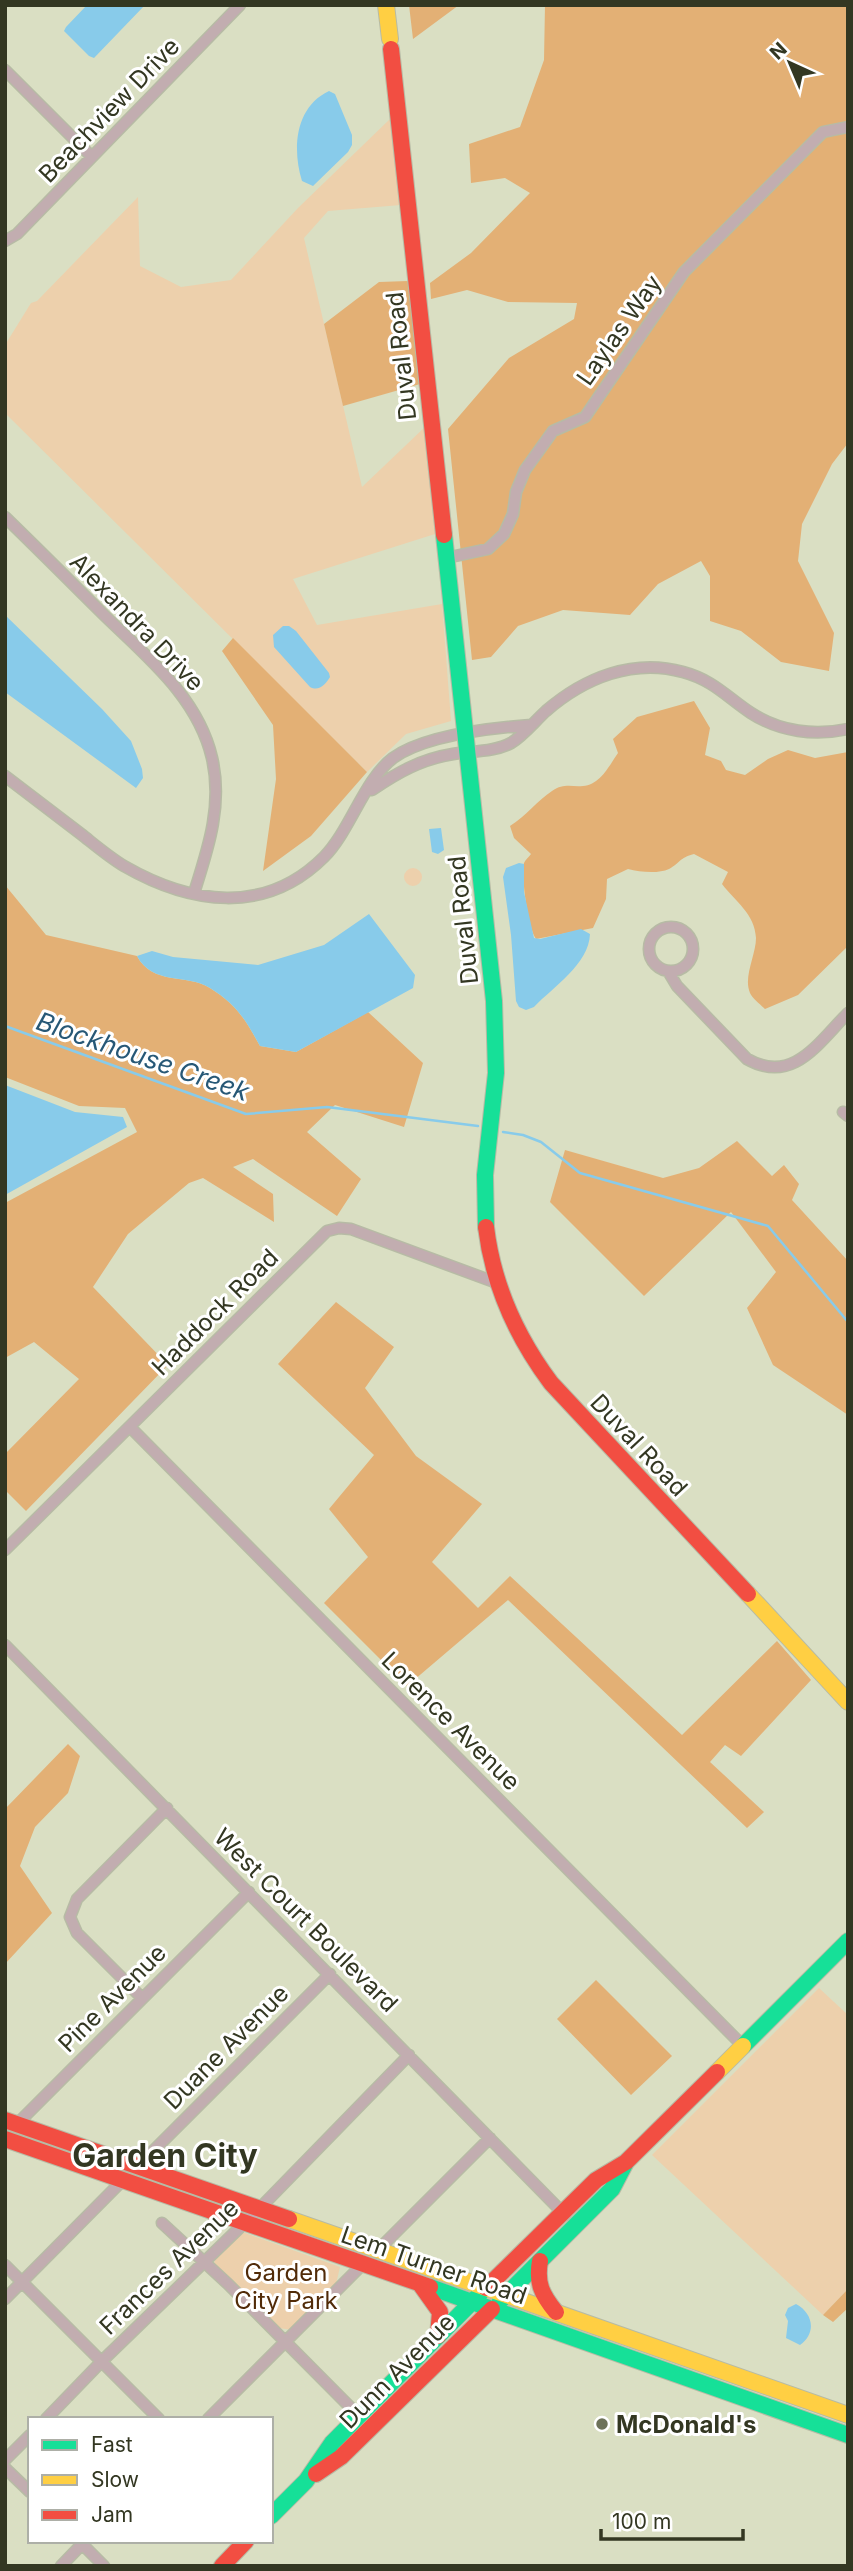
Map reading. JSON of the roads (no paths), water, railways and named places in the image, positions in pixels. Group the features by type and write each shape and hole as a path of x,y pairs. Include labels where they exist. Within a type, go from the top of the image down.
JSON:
{"main road":[{"name":"Duval Road","path":"386,5 494,1001 497,1051 484,1201 489,1248 497,1283 515,1329 551,1383 848,1702"},
{"name":"Dunn Avenue","path":"306,2481 332,2443 486,2288 596,2180 626,2162 848,1941"},
{"name":"Lem Turner Road","path":"8,2129 138,2166 848,2415"},
{"name":"Lem Turner Road","path":"8,2129 123,2180 848,2435"},
{"name":"Dunn Avenue","path":"273,2514 306,2481 341,2457 492,2309 612,2189 626,2162"},
{"path":"540,2261 538,2289 555,2312"},
{"path":"420,2284 440,2312 438,2336"},
{"path":"798,2418 804,2399"},
{"path":"222,2566 244,2543"}],"street":[{"name":"Beachview Drive","path":"5,241 17,234 240,5"},
{"path":"5,70 92,157"},
{"name":"Laylas Way","path":"446,558 488,549 504,534 513,514 516,492 525,470 553,431 585,417 684,272 823,132 848,127"},
{"name":"Alexandra Drive","path":"5,517 163,673 190,706 199,723 212,758 216,795 212,837 194,893"},
{"path":"366,793 412,765 433,758 512,743 558,701 593,680 624,670 653,668 680,671 705,680 724,691 752,714 782,727 813,733 848,729"},
{"path":"5,776 122,864 153,880 194,893 220,899 240,899 277,890 296,880 327,854 382,769 404,752 432,740 507,726 531,725"},
{"path":"668,971 675,971 687,964 693,951 690,937 684,931 670,927 656,932 649,946 651,960 668,971 677,986 747,1059 759,1066 771,1068 792,1065 802,1059 848,1013"},
{"name":"Haddock Road","path":"5,1550 327,1231 351,1229 497,1283"},
{"name":"Lorence Avenue","path":"130,1427 743,2046"},
{"name":"West Court Boulevard","path":"6,1648 167,1808 575,2225"},
{"path":"142,1998 77,1933 70,1917 77,1899 167,1808"},
{"name":"Pine Avenue","path":"8,2129 249,1892"},
{"name":"Duane Avenue","path":"5,2299 330,1974"},
{"name":"Frances Avenue","path":"48,2417 260,2208 409,2055"},
{"path":"378,2249 490,2138"},
{"path":"162,2223 359,2416"},
{"path":"5,2264 157,2417"},
{"path":"210,2417 363,2264"},
{"path":"5,2460 28,2437"},
{"path":"5,2468 28,2490"},
{"path":"61,2566 81,2543"},
{"path":"83,2543 104,2566"}],"water":[{"path":"87,5 145,5 94,58 64,31"},
{"path":"329,91 335,94 352,135 352,145 313,186 302,181 299,169 299,130 309,107"},
{"path":"5,615 102,709 131,741 143,778 136,788 5,692"},
{"path":"283,626 289,626 296,631 329,673 330,677 322,686 316,689 310,687 274,647 273,635"},
{"path":"441,828 444,850 438,854 432,852 429,829"},
{"path":"524,864 524,892 534,938 540,939 581,929 590,934 584,955 577,965 534,1007 526,1010 519,1007 516,1001 503,877 506,868"},
{"path":"369,914 415,975 413,988 296,1052 260,1046 239,1013 219,994 201,984 152,972 137,956 152,951 173,957 258,965 324,945"},
{"path":"5,1085 75,1112 123,1117 127,1127 5,1195"},
{"path":"796,2304 806,2313 811,2323 809,2335 800,2345 786,2338 788,2321 785,2315 788,2308"}],"waterway":[{"name":"Blockhouse Creek","path":"5,1026 246,1114 327,1107 478,1126"},
{"name":"Blockhouse Creek","path":"503,1132 523,1135 541,1142 580,1173 768,1226 848,1322"}],"place":[{"name":"McDonald's","path":"602,2424"}],"district":[{"name":"Garden City","path":"165,2155"}],"park label":[{"name":"Garden City Park","path":"286,2286"}]}
